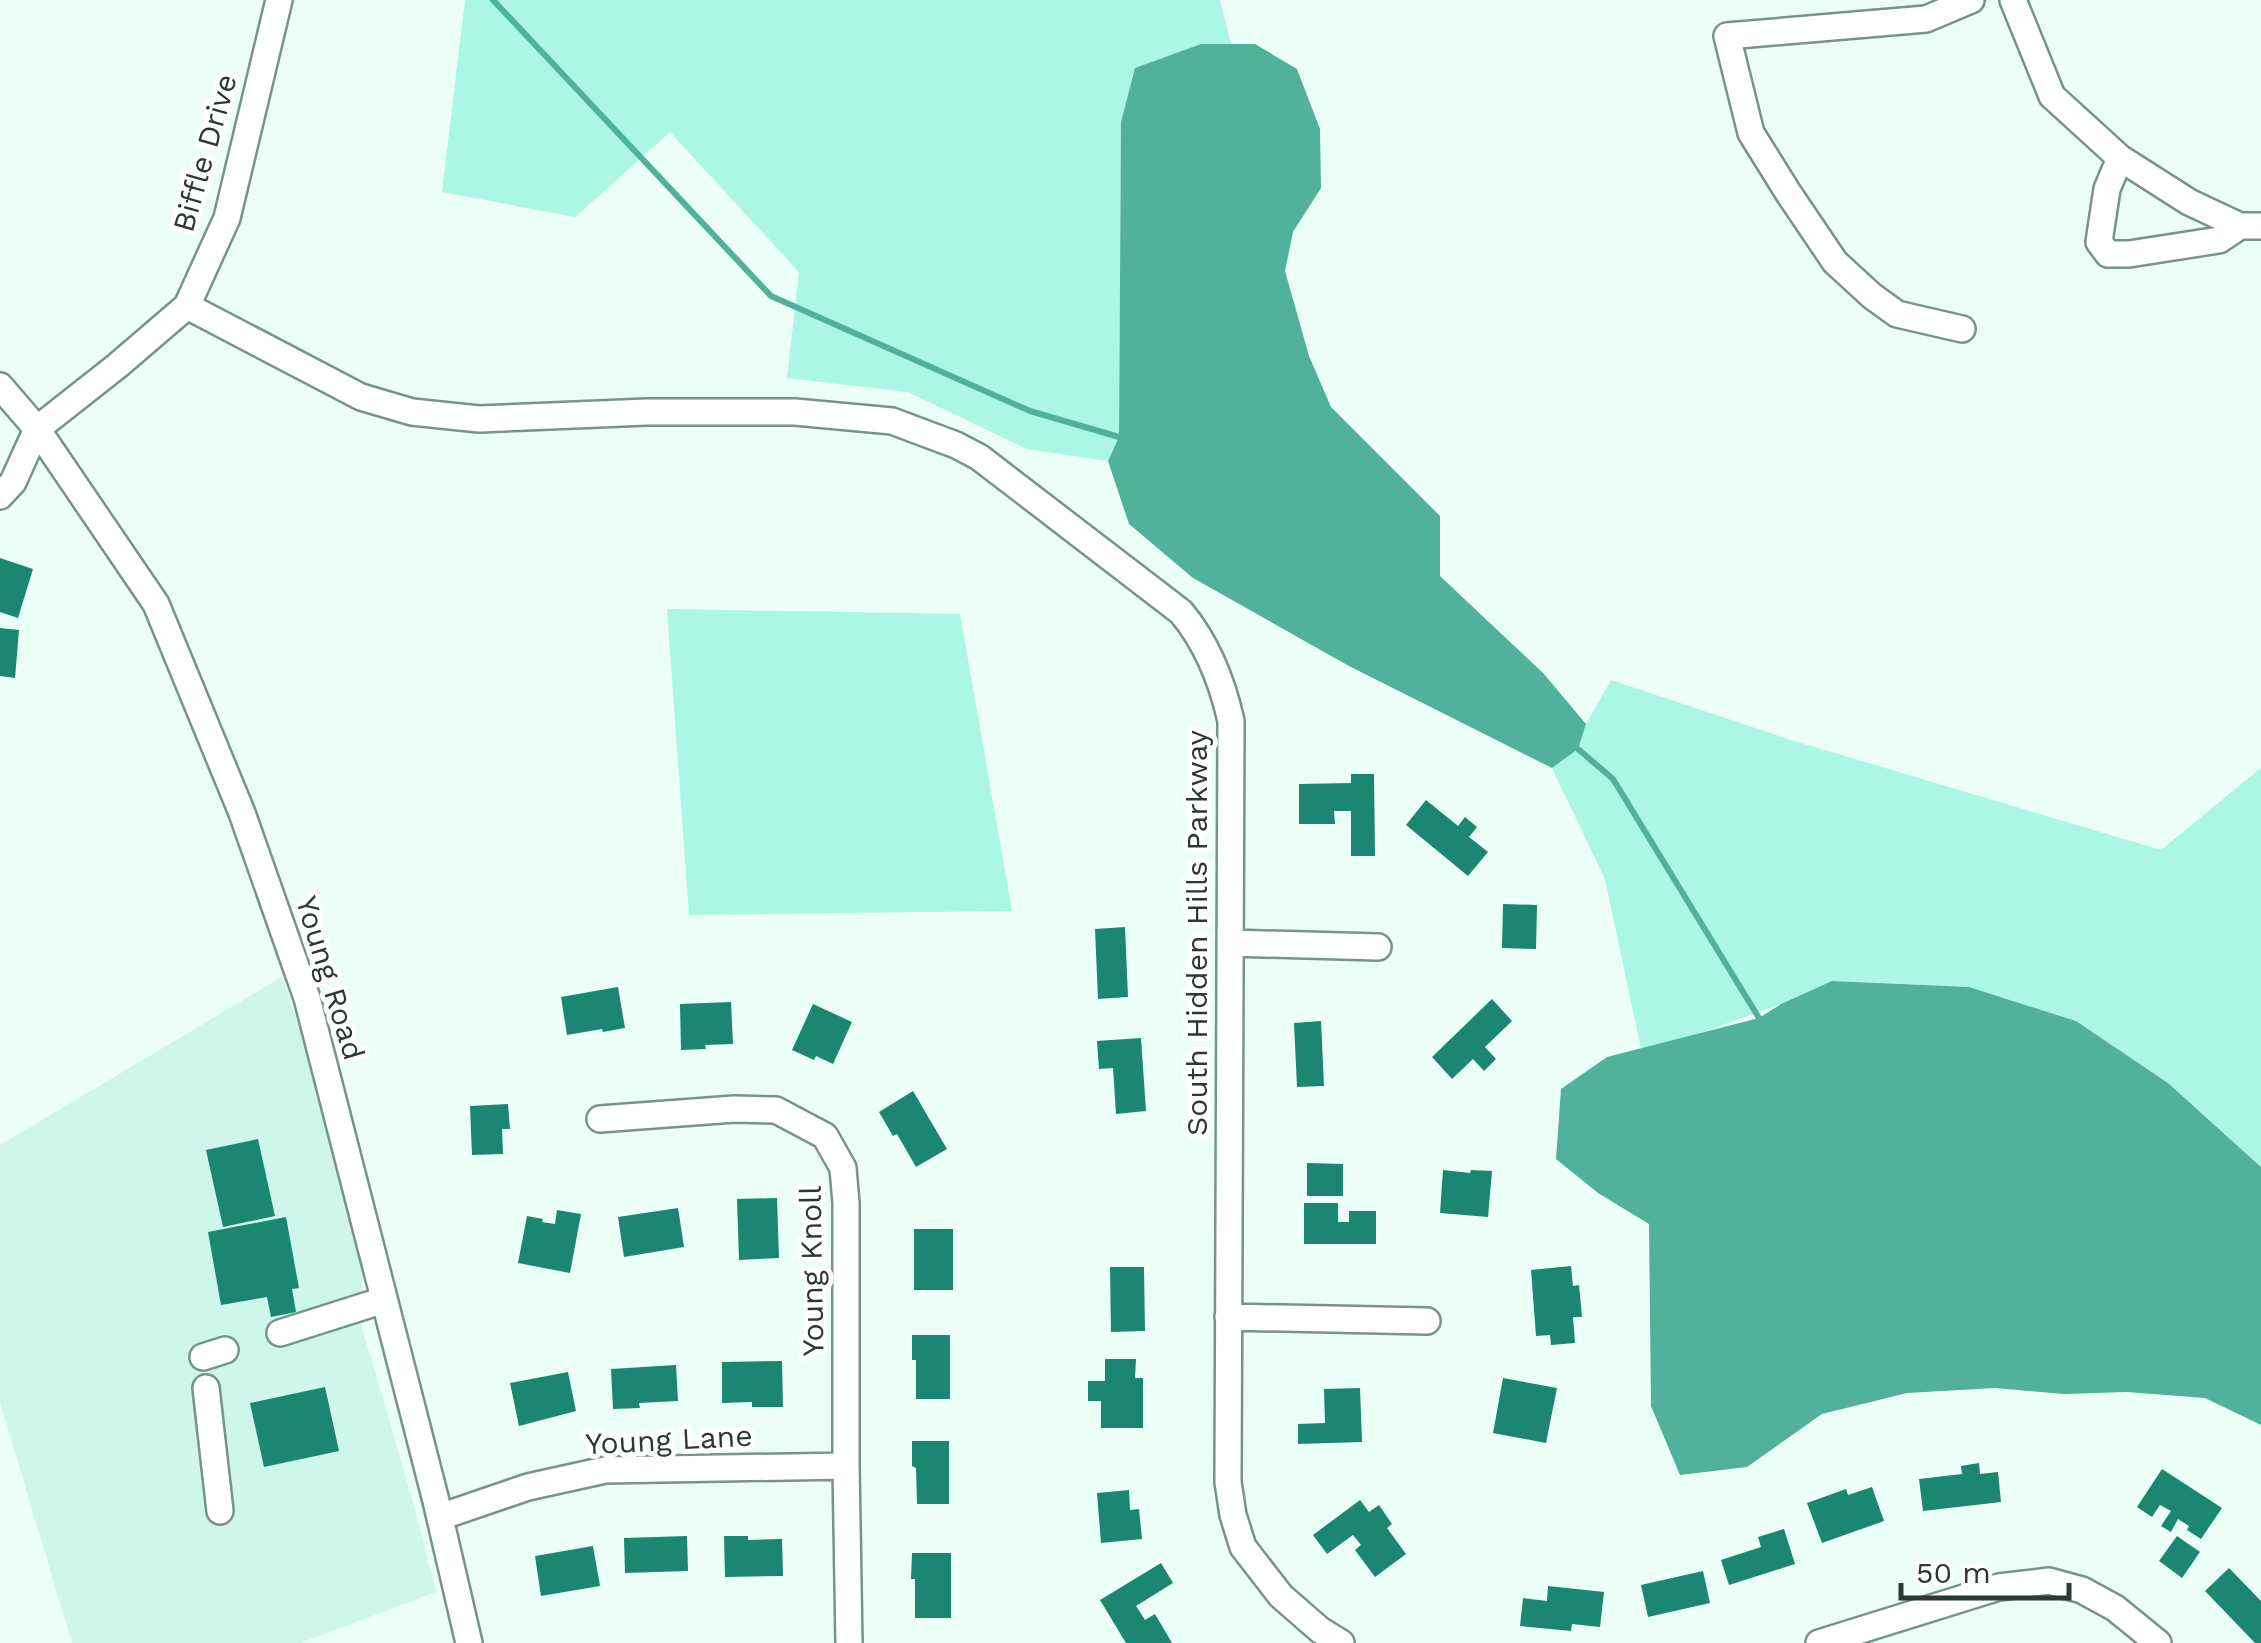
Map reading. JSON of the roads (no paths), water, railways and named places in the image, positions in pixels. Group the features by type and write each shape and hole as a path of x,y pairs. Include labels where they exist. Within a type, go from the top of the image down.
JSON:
{"street":[{"name":"Biffle Drive","path":"37,430 187,306 227,218 280,0"},
{"path":"1962,329 1897,314 1835,262 1751,133 1727,36 1926,19 1972,0"},
{"path":"2013,0 2052,96 2120,158 2189,202 2251,226"},
{"path":"2120,158 2107,190 2099,242 2108,254 2220,240 2251,226"},
{"name":"South Hidden Hills Parkway","path":"187,306 361,398 412,412 479,418 795,412 892,421 979,457 1182,612 1196,630 1224,688 1231,721 1228,1482 1233,1515 1243,1547 1280,1596 1340,1643"},
{"name":"Young Road","path":"0,386 37,430 156,604 242,813 307,998 469,1643"},
{"path":"0,496 13,482 37,430"},
{"path":"1230,943 1378,947"},
{"name":"Young Knoll","path":"600,1120 734,1109 776,1110 825,1136 843,1168 850,1643"},
{"path":"280,1332 384,1300"},
{"path":"1228,1317 1428,1320"},
{"path":"206,1388 220,1511"},
{"name":"Young Lane","path":"440,1517 528,1487 605,1470 846,1466"},
{"path":"1819,1643 2000,1587 2049,1582 2082,1590 2116,1608 2158,1643"}],"waterway":[{"path":"493,0 771,296 1030,411 1119,437"},
{"path":"1578,749 1613,779 1759,1018"}]}
